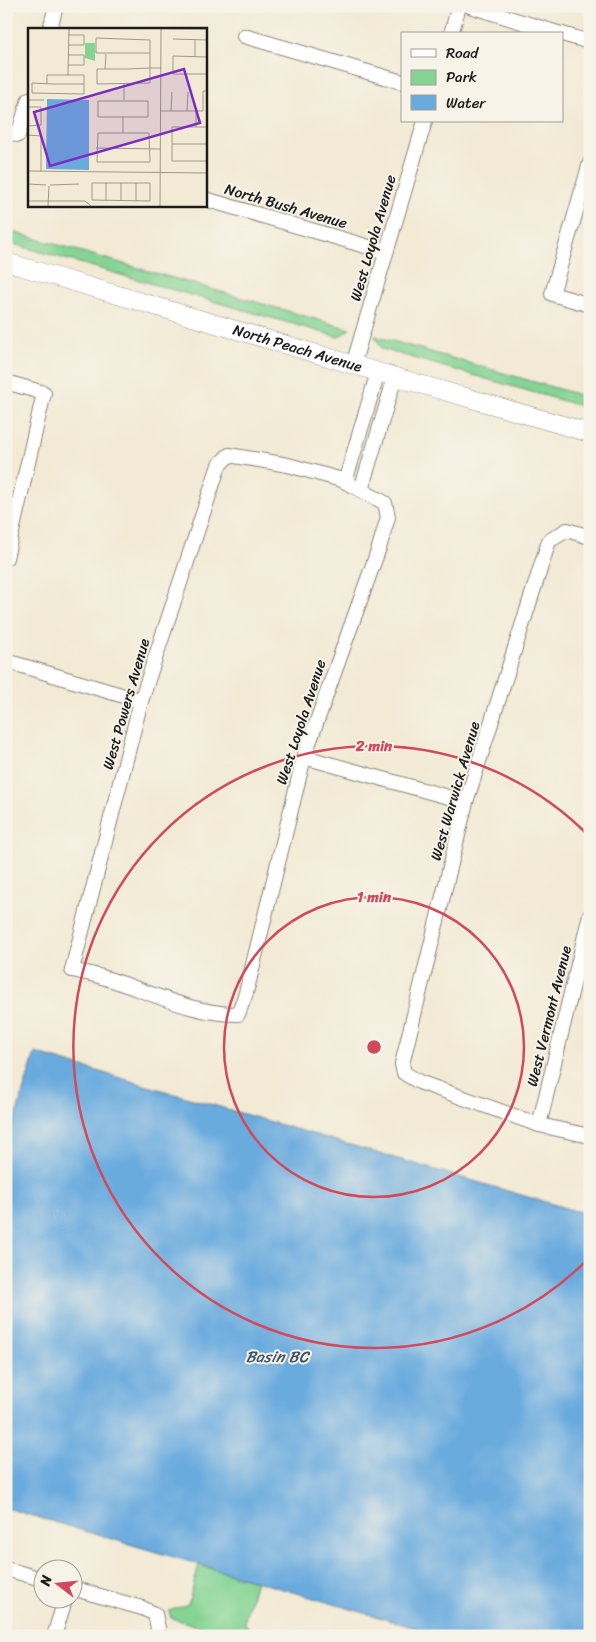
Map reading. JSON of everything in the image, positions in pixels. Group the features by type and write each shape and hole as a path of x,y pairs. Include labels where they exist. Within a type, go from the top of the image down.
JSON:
{"street":[{"path":"50,28 56,6"},
{"path":"452,32 459,6"},
{"path":"470,6 555,32"},
{"path":"564,35 590,42"},
{"path":"244,36 401,82"},
{"path":"6,131 18,135 28,102"},
{"name":"West Loyola Avenue","path":"353,365 424,122"},
{"path":"590,163 552,294 590,305"},
{"name":"North Bush Avenue","path":"206,199 386,252"},
{"name":"North Peach Avenue","path":"6,262 590,433"},
{"path":"378,372 345,482 361,490 395,377"},
{"path":"6,382 44,393 6,558"},
{"name":"West Powers Avenue","path":"238,1014 210,1012 155,997 102,977 72,970 141,701 219,465 230,455 288,465 345,482"},
{"name":"West Loyola Avenue","path":"238,1014 246,993 304,757 379,548 388,517 385,503 361,490"},
{"name":"West Warwick Avenue","path":"539,1125 419,1082 404,1073 402,1064 466,802 549,541 567,530 590,537"},
{"path":"6,661 141,701"},
{"path":"304,757 466,802"},
{"name":"West Vermont Avenue","path":"539,1125 590,915"},
{"path":"539,1125 590,1136"},
{"path":"6,1569 32,1576"},
{"path":"82,1591 142,1608 155,1614 158,1628 156,1636"},
{"path":"54,1636 62,1610"}],"green space":[{"path":"6,230 350,329 338,337 6,242"},
{"path":"375,336 590,398 590,404 584,407 382,349"},
{"path":"199,1565 256,1581 244,1622 255,1635 231,1636 171,1618 169,1611 188,1604"}],"water":[{"name":"Basin BC","path":"35,1053 590,1215 590,1636 443,1636 6,1508 6,1148"}]}
